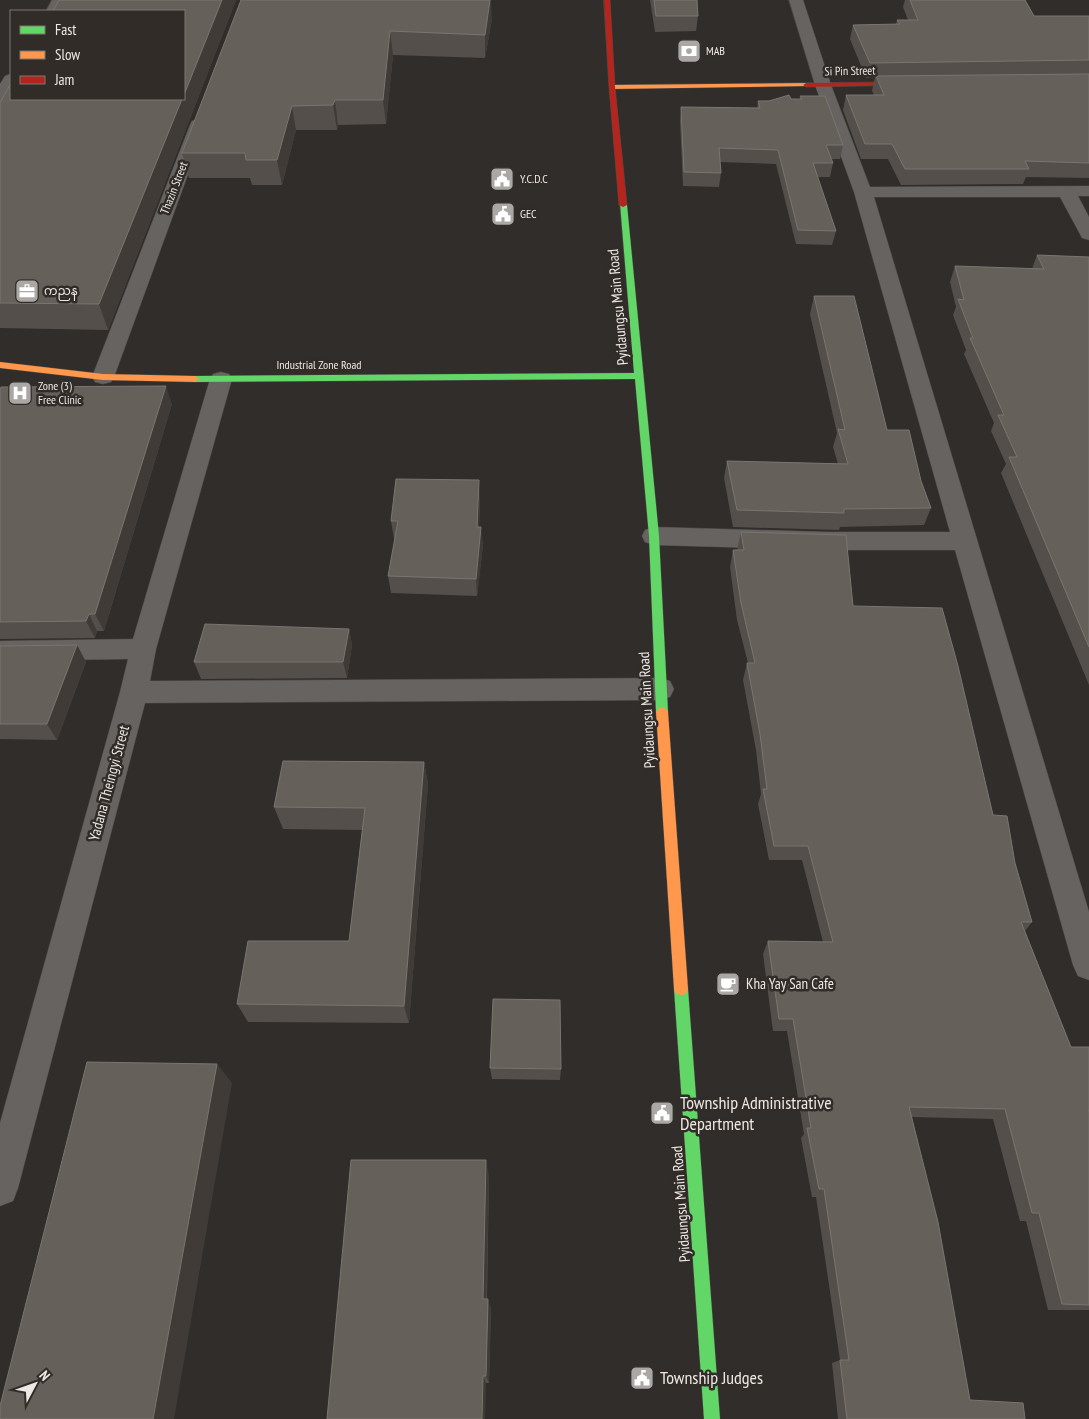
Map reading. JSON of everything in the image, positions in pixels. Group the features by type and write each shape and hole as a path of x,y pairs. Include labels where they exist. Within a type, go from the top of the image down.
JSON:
{"main road":[{"name":"Pyidaungsu Main Road","path":"607,0 612,87 654,536 660,689 712,1419"},
{"name":"Si Pin Street","path":"612,87 922,84"},
{"name":"Industrial Zone Road","path":"0,365 103,377 221,379 639,376"}],"street":[{"path":"796,0 823,85 863,192 1089,965"},
{"name":"Thazin Street","path":"103,377 204,109"},
{"path":"1066,191 1089,234"},
{"path":"863,192 1089,191"},
{"name":"Yadana Theingyi Street","path":"0,1188 134,692 143,649 221,379"},
{"path":"654,536 829,541 965,541"},
{"path":"0,651 143,649"},
{"path":"134,692 660,689"}],"building":[{"path":"59,0 222,0 185,92 185,10 54,10"},
{"path":"241,0 490,0 485,35 390,31 383,100 335,100 333,105 292,106 277,160 246,160 245,153 182,153"},
{"path":"654,0 697,0 698,16 656,16"},
{"path":"910,0 1025,0 1034,16 1089,16 1089,60 870,63 853,25 900,24 897,20 918,20"},
{"path":"1089,74 1089,163 1025,161 1029,169 905,169 892,144 865,144 846,95 884,95 876,76"},
{"path":"10,85 10,100 182,100 99,304 0,303 0,103"},
{"path":"789,95 791,99 802,99 800,96 825,96 843,145 826,145 833,163 813,163 836,231 798,230 778,150 719,148 721,173 684,172 681,107 760,108 758,101 769,101"},
{"path":"1037,255 1089,257 1089,647 1009,457 1017,457 998,415 1004,415 970,338 973,338 958,299 964,300 955,266 1044,269"},
{"path":"814,296 854,296 887,430 909,430 921,481 931,508 844,509 844,513 737,510 727,461 848,464 838,429 845,430"},
{"path":"166,386 95,614 89,614 86,621 0,622 1,387"},
{"path":"396,479 479,480 477,527 481,527 476,579 388,576 398,521 391,521"},
{"path":"741,532 846,535 853,606 942,608 958,666 993,815 1007,816 1015,863 1032,922 1021,922 1071,1047 1089,1047 1089,1305 1062,1304 1039,1213 1032,1213 1005,1109 909,1107 938,1222 970,1400 1023,1403 1025,1419 847,1419 840,1360 849,1360 824,1189 819,1189 807,1128 811,1128 793,1019 779,1019 768,941 833,942 808,846 774,846 763,789 767,789 760,734 747,663 755,663 741,603 733,550 744,550"},
{"path":"205,624 349,629 343,662 194,662"},
{"path":"77,645 47,724 0,724 0,646"},
{"path":"283,761 424,762 404,1006 237,1004 248,941 349,941 365,808 274,807"},
{"path":"493,999 560,1000 561,1069 490,1068"},
{"path":"87,1062 217,1064 153,1419 0,1419 0,1406"},
{"path":"351,1160 486,1160 483,1299 488,1299 486,1376 483,1376 482,1419 327,1419"}],"traffic: fast":[{"path":"623,205 654,536 662,712"},
{"path":"195,379 639,376"},
{"path":"681,989 712,1419"}],"traffic: slow":[{"path":"612,87 806,85"},
{"path":"0,365 103,377 195,379"},
{"path":"662,712 681,989"}],"traffic: jam":[{"path":"607,0 612,87 623,205"},
{"path":"806,85 910,84"}],"place":[{"name":"MAB","path":"689,51"},
{"name":"Y.C.D.C","path":"502,179"},
{"name":"GEC","path":"503,214"},
{"name":"ကညန","path":"27,291"},
{"name":"Zone (3) Free Clinic","path":"20,393"},
{"name":"Kha Yay San Cafe","path":"728,984"},
{"name":"Township Administrative Department","path":"662,1113"},
{"name":"Township Judges","path":"642,1378"}]}
